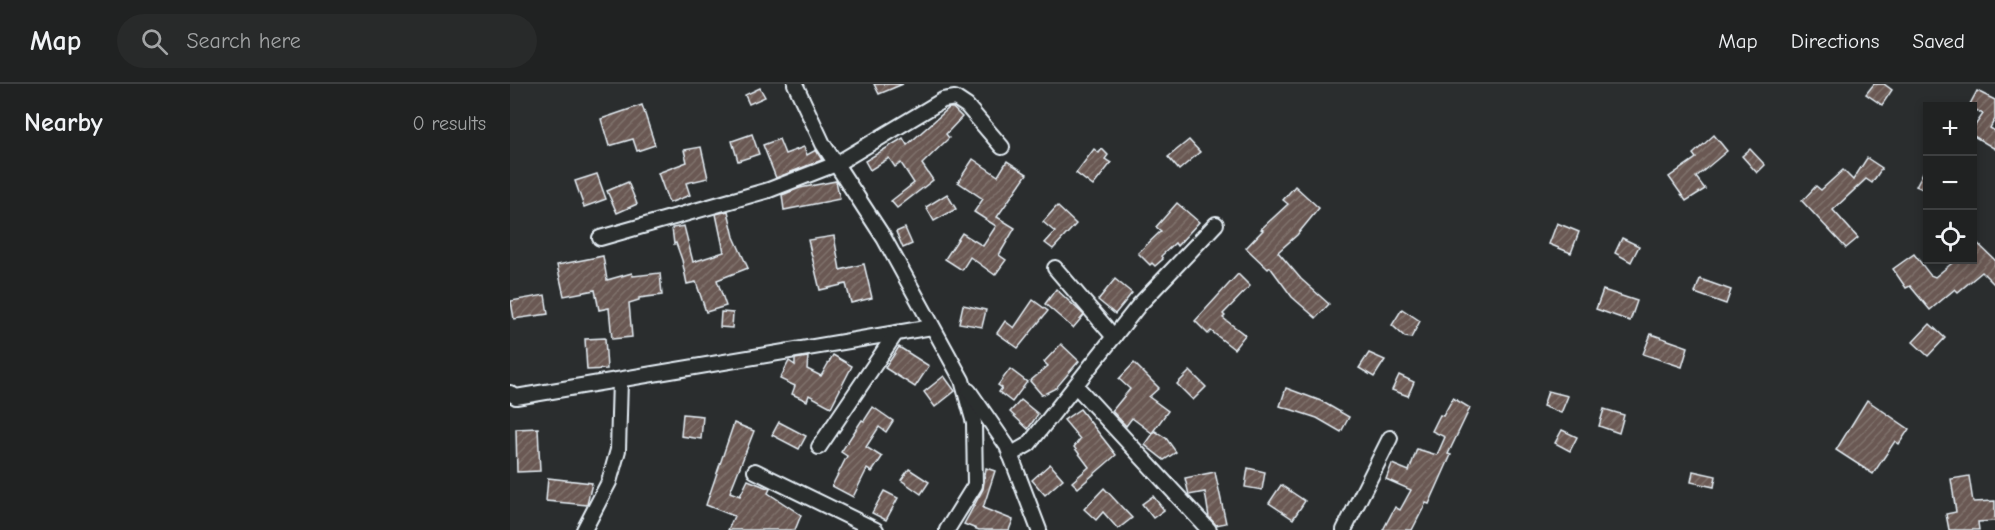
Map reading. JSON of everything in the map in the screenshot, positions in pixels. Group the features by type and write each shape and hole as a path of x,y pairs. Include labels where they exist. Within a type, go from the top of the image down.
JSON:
{"street":[{"path":"795,84 836,164 885,238 962,380 1010,455 1040,530"},
{"path":"600,238 769,190 836,164 943,100 955,98 967,106 1002,147"},
{"path":"1010,455 1029,444 1139,306 1216,224"},
{"path":"1055,268 1114,337"},
{"path":"510,393 516,397 932,327"},
{"path":"819,447 896,333"},
{"path":"584,530 609,482 618,450 620,380"},
{"path":"947,530 975,484 974,423 962,380"},
{"path":"1076,386 1209,530"},
{"path":"1344,530 1390,438"},
{"path":"755,471 876,530"}],"building":[{"path":"874,84 903,84 879,94"},
{"path":"1874,84 1884,84 1892,90 1882,105 1866,94"},
{"path":"760,88 765,97 749,104 745,95"},
{"path":"1977,91 1995,100 1995,119 1990,128 1995,131 1995,149 1977,138 1977,123 1983,114 1977,111 1977,102 1971,102"},
{"path":"642,105 655,145 637,151 633,139 609,146 601,119"},
{"path":"949,108 953,108 962,117 946,134 949,138 922,164 933,180 897,208 891,201 914,183 901,163 895,167 889,158 870,170 865,161 903,138 907,145"},
{"path":"752,134 759,154 738,161 732,141"},
{"path":"1714,135 1727,151 1696,177 1705,189 1686,201 1669,177 1696,158 1693,154"},
{"path":"779,139 785,154 804,147 807,155 816,150 822,160 776,178 763,145"},
{"path":"1189,140 1200,152 1179,170 1168,157"},
{"path":"701,147 708,178 686,183 690,195 669,203 658,173 687,162 684,150"},
{"path":"1094,149 1099,153 1102,149 1108,155 1105,159 1111,163 1093,186 1076,173"},
{"path":"1750,149 1765,165 1757,173 1742,156"},
{"path":"1867,158 1882,168 1872,183 1866,179 1833,210 1858,238 1846,248 1802,201 1816,186 1821,190 1843,170 1853,180"},
{"path":"973,159 998,176 1007,161 1027,174 997,217 1015,228 999,255 1006,260 995,275 970,257 962,270 945,259 962,233 983,246 996,226 974,212 983,199 958,182"},
{"path":"1923,173 1923,189 1916,186"},
{"path":"597,174 606,199 584,207 575,181"},
{"path":"836,181 840,199 784,210 782,195 800,188"},
{"path":"628,182 637,204 617,213 607,191"},
{"path":"1295,186 1319,208 1297,235 1278,252 1301,279 1329,304 1316,318 1292,297 1270,267 1268,269 1246,248 1263,230 1261,229 1288,204 1283,200"},
{"path":"947,194 956,209 934,221 926,207"},
{"path":"1177,203 1199,222 1177,246 1175,243 1161,256 1163,259 1155,266 1152,263 1150,265 1138,253 1161,231 1156,227"},
{"path":"1057,206 1076,224 1053,249 1045,243 1055,232 1043,222"},
{"path":"728,211 734,237 748,268 717,280 726,306 706,312 696,282 687,284 682,260 676,243 674,244 672,228 684,226 693,262 724,252 716,214"},
{"path":"1557,223 1579,232 1571,253 1549,244"},
{"path":"905,228 912,244 903,248 896,232"},
{"path":"834,236 840,270 864,264 872,298 851,303 846,284 820,290 808,240"},
{"path":"1622,238 1639,246 1631,262 1615,253"},
{"path":"1977,243 1995,260 1995,285 1982,272 1958,292 1955,289 1930,310 1910,286 1906,288 1893,269 1914,254 1930,275 1935,277 1951,264 1977,264"},
{"path":"603,256 607,280 632,273 633,276 660,273 662,295 639,298 629,303 632,337 612,339 609,308 599,310 595,290 564,296 557,265"},
{"path":"1238,274 1250,286 1223,314 1225,316 1223,318 1245,335 1234,349 1211,331 1208,334 1195,321"},
{"path":"1115,279 1132,293 1115,314 1098,300"},
{"path":"1700,279 1731,290 1726,304 1695,293"},
{"path":"1056,289 1084,315 1073,328 1045,304"},
{"path":"1603,290 1637,301 1630,321 1596,309"},
{"path":"545,295 548,314 514,319 511,301"},
{"path":"1033,300 1048,311 1018,348 997,333 1005,321 1014,328"},
{"path":"963,305 986,310 982,327 959,323"},
{"path":"1402,309 1420,321 1411,338 1405,337 1392,325"},
{"path":"721,312 733,313 732,328 720,327"},
{"path":"1930,324 1945,338 1928,356 1913,342"},
{"path":"1651,334 1688,347 1682,367 1643,354"},
{"path":"605,338 607,369 587,370 585,339"},
{"path":"1061,344 1079,361 1056,388 1042,395 1030,381 1048,366 1044,362"},
{"path":"899,347 929,366 915,387 885,368"},
{"path":"1369,353 1385,360 1374,377 1359,368"},
{"path":"833,355 852,366 831,407 809,395 807,401 792,394 795,386 780,379 789,361 795,365 795,359 808,357 807,369 821,376"},
{"path":"1134,363 1159,388 1149,397 1168,411 1152,433 1132,418 1126,426 1112,411 1130,389 1119,379"},
{"path":"1010,369 1027,382 1012,402 999,392 1002,388 998,385"},
{"path":"1190,371 1206,387 1193,400 1177,384"},
{"path":"1399,375 1414,382 1408,396 1392,390"},
{"path":"944,376 955,391 935,407 924,392"},
{"path":"1286,388 1321,401 1349,417 1341,432 1317,418 1280,406"},
{"path":"1548,391 1568,396 1561,413 1543,406"},
{"path":"1453,398 1470,408 1448,454 1451,455 1429,504 1426,503 1412,530 1383,530 1395,507 1400,510 1411,490 1386,479 1392,464 1409,471 1417,449 1437,455 1445,437 1432,431 1440,415 1443,416"},
{"path":"1021,400 1038,414 1028,429 1010,412"},
{"path":"1867,400 1909,429 1899,444 1895,441 1873,474 1836,450"},
{"path":"873,407 893,421 886,432 879,427 866,447 882,457 872,472 867,469 853,497 832,486 847,456 841,452"},
{"path":"1080,409 1116,455 1078,488 1072,482 1089,467 1074,447 1080,439 1064,420"},
{"path":"1604,409 1624,415 1619,433 1599,426"},
{"path":"683,414 703,416 701,439 681,436"},
{"path":"779,422 806,436 799,449 772,435"},
{"path":"734,423 754,431 730,492 740,496 748,480 770,489 768,493 801,515 795,530 728,530 734,516 706,505"},
{"path":"538,428 540,471 517,472 516,429"},
{"path":"1562,430 1577,437 1570,451 1555,443"},
{"path":"1155,431 1166,438 1176,452 1164,460 1145,445"},
{"path":"1050,464 1063,479 1045,495 1032,480"},
{"path":"986,468 995,471 983,508 1013,520 1009,530 979,530 964,524 983,489"},
{"path":"1248,468 1265,472 1262,490 1245,487"},
{"path":"909,469 929,482 921,494 901,480"},
{"path":"1693,471 1716,476 1714,487 1691,482"},
{"path":"1215,472 1226,523 1216,525 1209,517 1205,492 1189,495 1185,478"},
{"path":"1969,476 1973,502 1995,501 1995,521 1978,522 1979,530 1949,530 1946,514 1956,512 1951,479"},
{"path":"548,478 592,483 587,505 546,501"},
{"path":"1281,485 1305,501 1293,519 1269,503"},
{"path":"1104,488 1132,518 1118,529 1103,512 1096,520 1084,509"},
{"path":"884,491 898,498 886,520 872,513"},
{"path":"1153,496 1164,510 1153,518 1142,504"}]}
